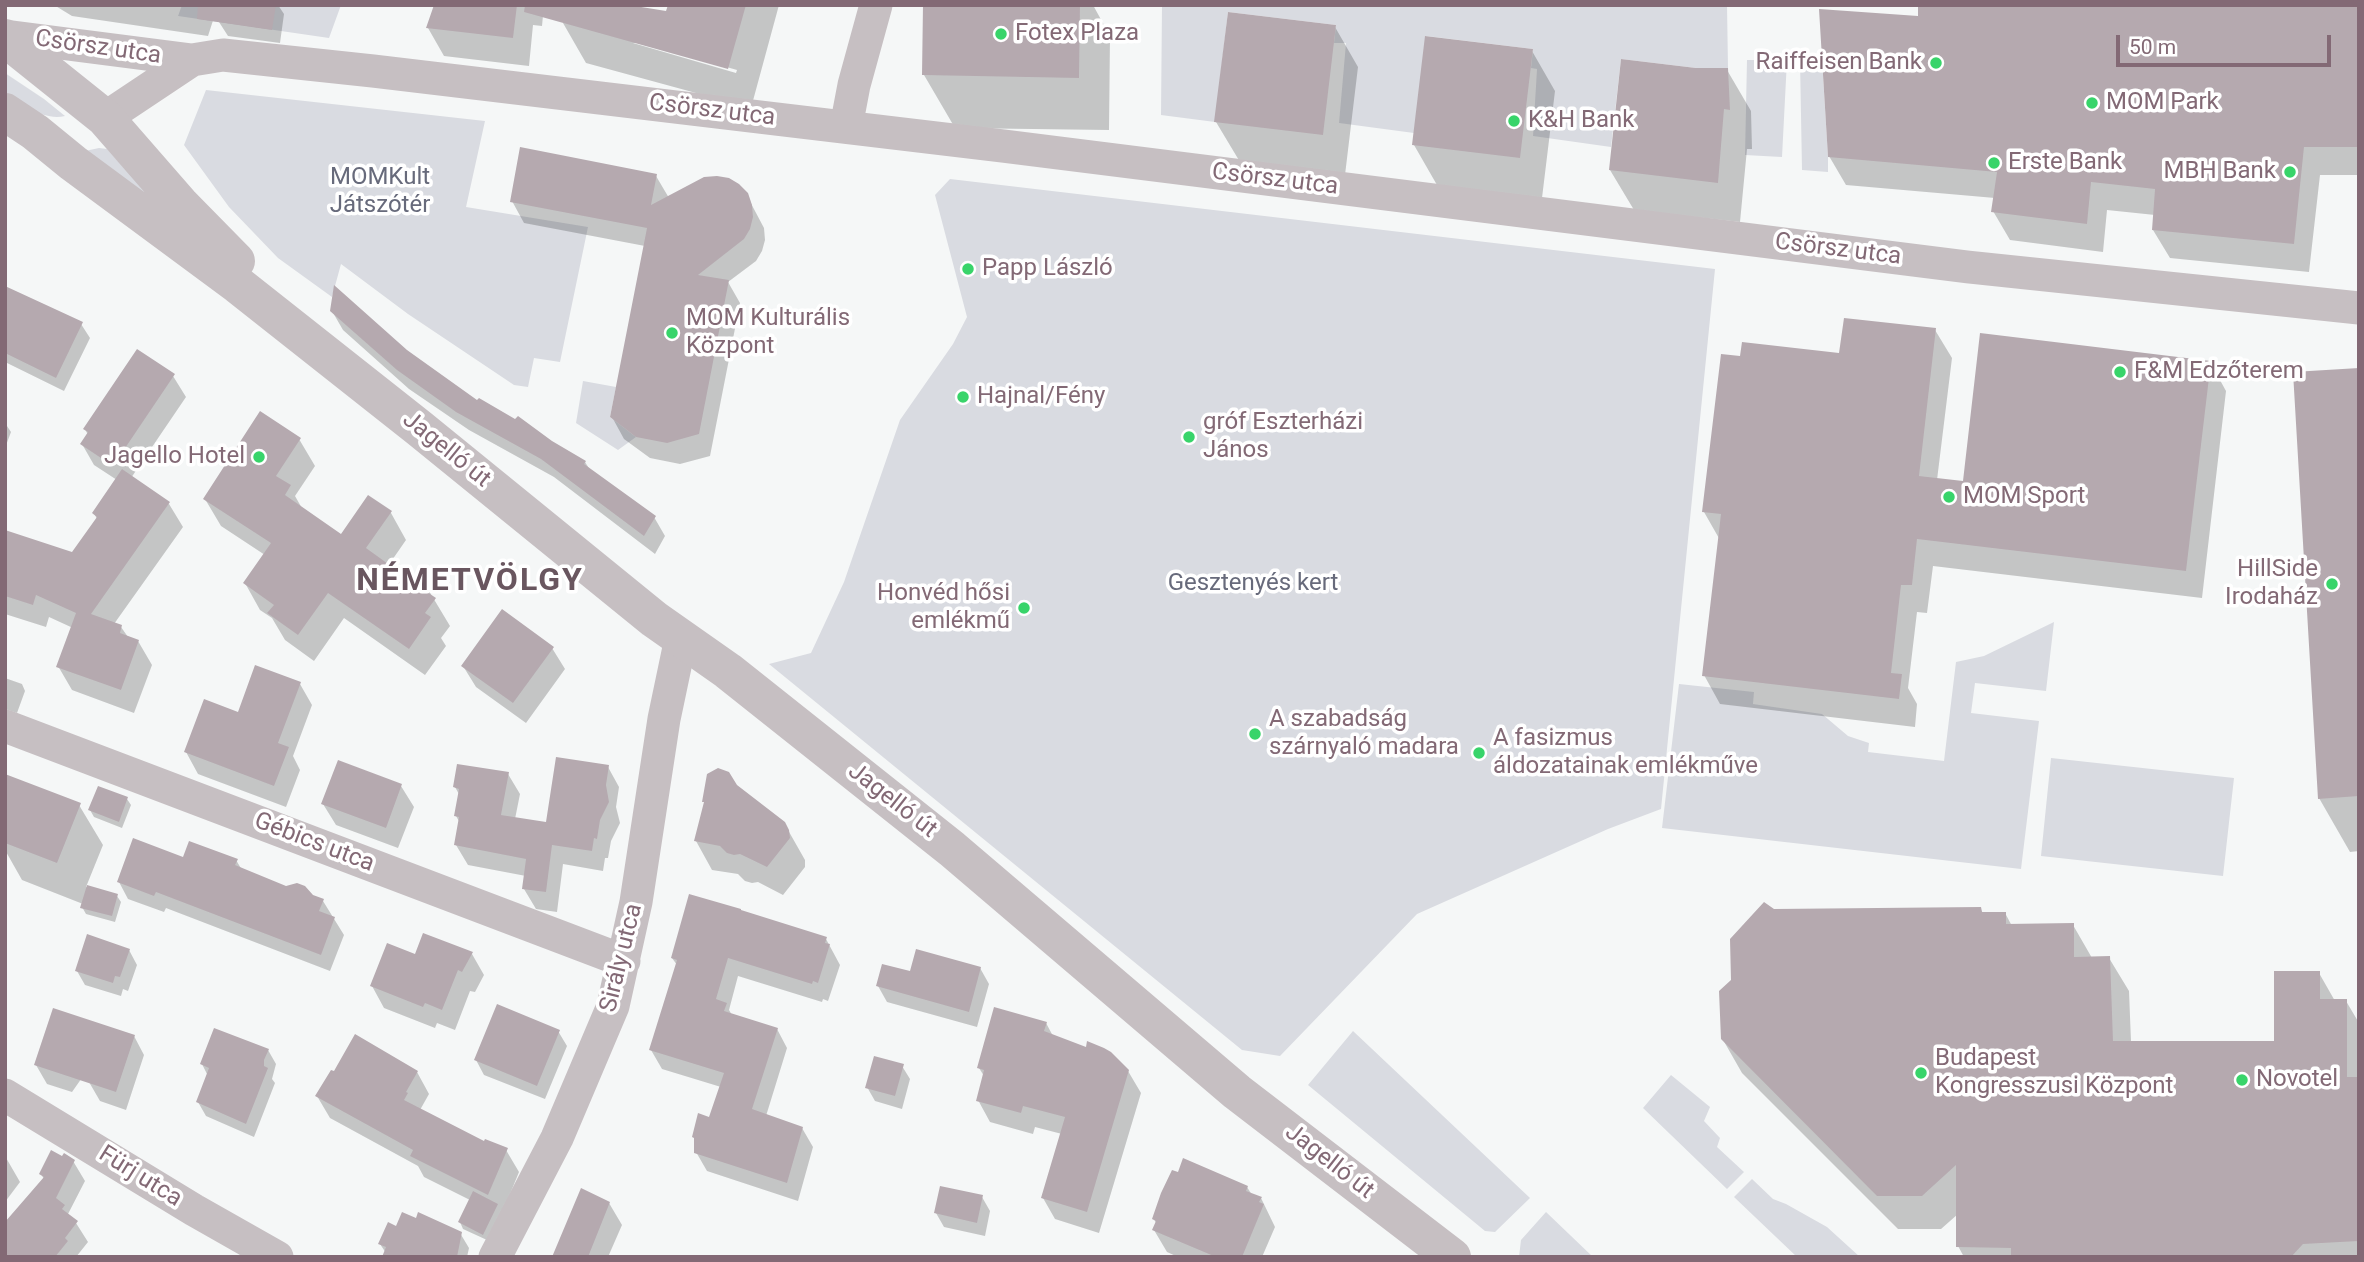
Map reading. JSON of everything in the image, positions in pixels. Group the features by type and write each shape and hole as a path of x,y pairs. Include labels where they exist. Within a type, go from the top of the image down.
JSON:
{"street":[{"path":"846,127 854,85 876,5"},
{"name":"Csörsz utca","path":"5,37 192,60 223,55 264,58 846,127 1968,267 2359,308"},
{"name":"Jagelló út","path":"5,37 105,118 180,204 325,353"},
{"name":"Csörsz utca","path":"105,118 192,60"},
{"name":"Jagelló út","path":"20,122 60,133 82,129 105,118"},
{"name":"Jagelló út","path":"20,122 238,285 681,639 728,671 952,849 1237,1091 1452,1257"},
{"name":"Sirály utca","path":"495,1257 557,1138 613,1006 636,902 664,719 681,639"},
{"name":"Gébics utca","path":"5,726 624,961"},
{"name":"Fürj utca","path":"5,1095 277,1257"}],"green space":[{"path":"182,5 341,5 329,38 178,16"},
{"path":"1162,5 1727,5 1728,68 1696,68 1621,59 1611,147 1533,136 1537,69 1531,68 1533,49 1426,36 1414,133 1339,123 1346,43 1334,43 1336,25 1228,12 1215,122 1161,115"},
{"path":"1822,59 1828,172 1802,170 1800,60"},
{"path":"1747,60 1787,60 1782,157 1745,155"},
{"path":"5,73 65,116 42,114 5,93"},
{"name":"MOMKult Játszótér","path":"206,90 485,121 466,207 588,227 560,362 534,358 528,387 514,385 408,314 341,264 332,297 278,258 229,207 184,145"},
{"path":"107,149 169,217 85,151"},
{"name":"Gesztenyés kert","path":"950,179 1715,269 1661,809 1608,829 1417,914 1280,1056 1242,1050 769,664 811,653 844,582 900,420 953,344 967,317 935,195"},
{"path":"583,381 616,387 610,417 636,437 618,450 576,423"},
{"path":"2054,622 2046,691 1975,683 1971,713 2039,721 2021,869 1662,828 1679,684 1754,692 1753,704 1822,714 1848,736 1869,743 1868,752 1944,761 1956,662 1984,656"},
{"path":"2051,758 2234,778 2223,876 2041,856"},
{"path":"1353,1031 1530,1198 1495,1232 1485,1231 1308,1085"},
{"path":"1671,1075 1710,1107 1704,1121 1720,1138 1717,1147 1744,1172 1727,1189 1643,1108"},
{"path":"1752,1179 1773,1199 1827,1227 1860,1257 1797,1257 1734,1197"},
{"path":"1546,1212 1593,1257 1519,1257 1521,1240"}],"building":[{"path":"198,5 276,5 272,30 197,19"},
{"path":"434,5 517,5 513,38 426,28"},
{"path":"525,5 629,5 666,11 668,5 746,5 728,69 524,12"},
{"name":"Fotex Plaza","path":"923,5 1080,5 1079,78 922,75"},
{"name":"MOM Park","path":"1918,5 2359,5 2359,147 2304,147 2294,244 2152,230 2155,189 2091,182 2087,224 1991,212 1997,172 1828,157 1819,9 1918,16"},
{"path":"1228,12 1336,25 1323,135 1214,122"},
{"path":"1425,36 1533,49 1520,158 1412,145"},
{"path":"1621,59 1696,68 1728,68 1730,110 1724,109 1718,183 1609,170"},
{"name":"MOM Kulturális Központ","path":"520,147 657,174 651,205 704,177 729,178 748,193 753,217 744,239 698,275 729,280 699,434 667,443 636,437 610,417 647,228 510,202"},
{"path":"334,285 407,350 477,400 479,398 515,419 518,416 586,461 584,464 656,516 644,536 541,459 456,412 397,370 330,311"},
{"path":"5,286 83,322 56,378 5,353"},
{"name":"MOM Sport","path":"1844,318 1936,328 1919,476 1963,481 1980,333 2211,361 2186,571 1917,539 1912,585 1901,585 1891,673 1902,674 1899,699 1702,676 1721,514 1702,512 1721,354 1740,356 1742,342 1839,353"},
{"path":"137,349 175,374 113,466 80,444 88,432 83,429"},
{"name":"HillSide Irodaház","path":"2359,368 2359,796 2318,799 2293,372"},
{"path":"260,411 301,438 276,476 291,485 285,495 341,534 368,495 392,511 366,548 402,574 406,569 428,585 424,590 436,598 425,613 431,617 409,649 328,593 298,635 267,613 274,605 243,583 271,543 203,499"},
{"path":"122,469 170,502 91,614 122,625 120,633 139,640 121,690 56,667 76,613 36,595 33,605 5,596 5,530 72,552 97,517 92,513"},
{"path":"502,609 554,647 513,703 461,666"},
{"path":"255,665 301,682 278,743 289,747 274,786 184,752 204,699 238,712"},
{"path":"556,757 609,765 606,785 609,802 600,820 592,851 552,845 546,892 522,889 526,859 454,845 459,817 454,816 459,789 453,787 457,764 509,772 501,815 546,822"},
{"path":"338,760 402,784 386,828 321,804"},
{"path":"718,768 729,772 737,785 785,822 789,830 790,838 767,867 740,854 727,853 720,846 694,841 704,802 707,774"},
{"path":"5,774 81,803 57,863 5,843"},
{"path":"98,786 128,797 119,822 88,810"},
{"path":"133,838 183,857 189,841 238,859 235,865 286,886 297,883 305,886 313,895 324,899 319,911 335,917 321,955 156,892 154,896 117,882"},
{"path":"87,885 118,894 112,916 80,908"},
{"path":"689,894 827,937 825,943 830,944 818,983 813,981 812,984 728,958 716,999 727,1003 724,1011 778,1028 752,1109 803,1127 787,1183 694,1153 692,1137 698,1113 709,1117 724,1073 649,1050 677,960 671,958"},
{"path":"1764,902 1774,909 1981,907 1982,912 2006,912 2006,924 2074,923 2074,957 2110,956 2113,1041 2274,1041 2274,971 2320,971 2320,999 2347,999 2347,1077 2359,1077 2359,1241 2303,1244 2291,1257 2011,1257 2011,1248 1956,1247 1956,1165 1922,1196 1877,1196 1721,1039 1719,991 1731,980 1730,939"},
{"path":"423,933 473,952 462,972 458,970 442,1010 425,1003 423,1007 370,986 387,943 415,954"},
{"path":"87,934 130,949 120,977 115,976 113,983 75,971"},
{"path":"916,949 981,967 969,1012 876,986 882,964 910,971"},
{"path":"497,1004 560,1030 537,1086 474,1060"},
{"path":"994,1007 1047,1022 1044,1031 1086,1047 1087,1041 1104,1048 1129,1070 1087,1212 1041,1198 1065,1117 1023,1106 1021,1113 976,1101 984,1070 977,1068"},
{"path":"53,1008 135,1035 116,1092 34,1065"},
{"path":"214,1028 269,1049 264,1060 264,1066 268,1068 246,1124 196,1102 209,1068 200,1064"},
{"path":"355,1034 418,1071 404,1100 484,1141 485,1139 508,1148 488,1195 410,1156 413,1150 315,1096 331,1070 334,1071"},
{"path":"874,1056 904,1064 895,1096 865,1088"},
{"path":"51,1150 62,1156 64,1153 75,1160 56,1198 65,1205 62,1209 78,1221 65,1238 68,1241 55,1257 5,1257 5,1222 44,1177 39,1174"},
{"path":"1183,1158 1248,1186 1246,1191 1262,1197 1259,1202 1264,1204 1242,1257 1216,1257 1152,1230 1156,1221 1152,1219 1161,1193 1172,1170 1178,1172"},
{"path":"940,1186 983,1195 977,1223 934,1213"},
{"path":"581,1188 610,1202 588,1257 552,1257"},
{"path":"473,1191 498,1204 483,1235 458,1222"},
{"path":"402,1212 416,1218 418,1212 462,1232 457,1257 382,1257 386,1247 378,1244 388,1222 396,1226"}],"place":[{"name":"Fotex Plaza","path":"1001,34"},
{"name":"Raiffeisen Bank","path":"1936,63"},
{"name":"MOM Park","path":"2092,103"},
{"name":"K&H Bank","path":"1514,121"},
{"name":"Erste Bank","path":"1994,163"},
{"name":"MBH Bank","path":"2290,172"},
{"name":"Papp László","path":"968,269"},
{"name":"MOM Kulturális Központ","path":"672,333"},
{"name":"F&M Edzőterem","path":"2120,372"},
{"name":"Hajnal/Fény","path":"963,397"},
{"name":"gróf Eszterházi János","path":"1189,437"},
{"name":"Jagello Hotel","path":"259,457"},
{"name":"MOM Sport","path":"1949,497"},
{"name":"HillSide Irodaház","path":"2332,584"},
{"name":"Honvéd hősi emlékmű","path":"1024,608"},
{"name":"A szabadság szárnyaló madara","path":"1255,734"},
{"name":"A fasizmus áldozatainak emlékműve","path":"1479,753"},
{"name":"Budapest Kongresszusi Központ","path":"1921,1073"},
{"name":"Novotel","path":"2242,1080"}],"district":[{"name":"NÉMETVÖLGY","path":"470,582"}]}
